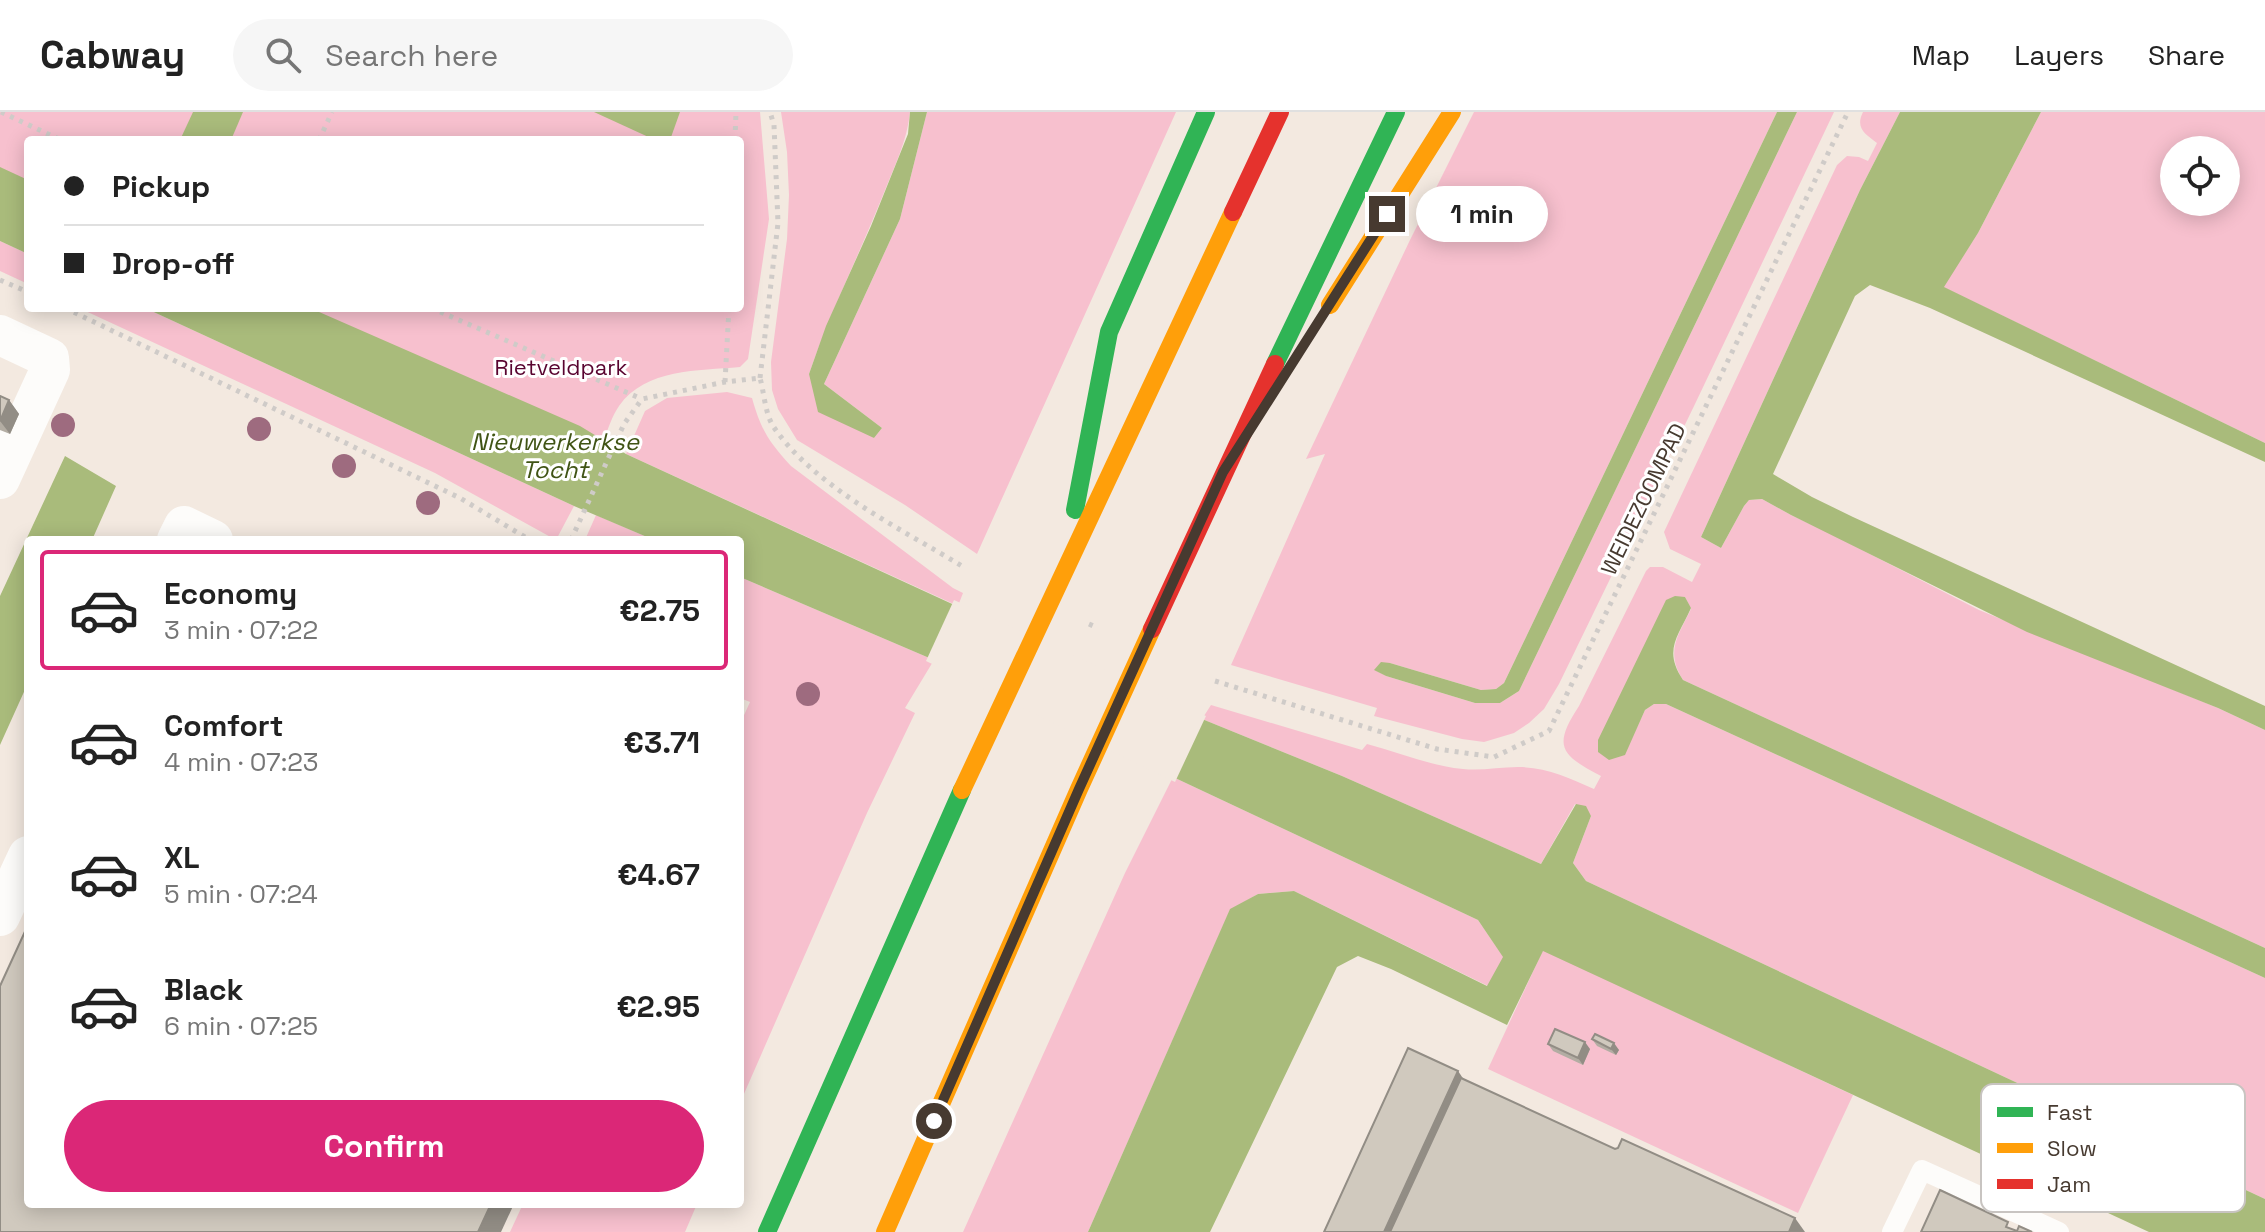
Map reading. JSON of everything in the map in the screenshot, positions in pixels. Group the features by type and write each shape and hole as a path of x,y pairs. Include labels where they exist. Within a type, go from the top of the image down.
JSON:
{"highway":[{"path":"1062,576 1109,332 1206,112"},
{"path":"767,1232 983,744 1280,112"},
{"path":"885,1232 1079,789 1223,472 1396,112"},
{"path":"1322,317 1452,112"},
{"path":"1223,472 1306,343"}],"street":[{"path":"0,335 49,358 50,370 0,479"},
{"path":"179,536 184,526 205,536"},
{"path":"0,916 24,865"}],"lane":[{"path":"1892,1232 1922,1170 1981,1197"},
{"path":"2015,1212 2059,1232"}],"path":[{"path":"1,112 52,136"},
{"path":"321,136 332,112"},
{"path":"735,136 736,112"},
{"path":"770,112 774,125 778,223 760,378 771,423 805,464 847,496 962,566"},
{"name":"WEIDEZOOMPAD","path":"1215,681 1437,749 1494,757 1549,731 1848,112"},
{"path":"0,280 24,290"},
{"path":"73,312 460,498 523,536"},
{"path":"440,312 642,399 760,378"},
{"path":"725,382 729,312"},
{"path":"573,536 624,424 642,399"},
{"path":"1089,624 1098,628"}],"green space":[{"name":"Rietveldpark","path":"0,112 760,112 769,219 748,359 740,367 690,371 643,384 619,406 604,440 291,312 744,312 744,136 24,136 24,193 0,183"},
{"path":"781,112 910,112 900,154 809,374 874,438 882,428 824,384 900,219 927,112 1176,112 977,554 905,505 797,440 778,409 772,390 771,362 787,239 789,195"},
{"path":"1474,112 1777,112 1504,683 1496,689 1481,690 1390,663 1375,670 1475,703 1500,703 1519,691 1797,112 1834,112 1559,684 1544,709 1529,723 1514,733 1484,742 1374,716 1377,708 1231,665 1325,454 1306,459"},
{"path":"1863,112 1900,112 1860,190 1701,537 1721,548 1749,500 1762,499 1979,610 2265,730 2265,948 1683,680 1674,652 1691,609 1685,597 1624,755 1645,710 1654,704 1666,704 2265,978 2265,1199 2245,1190 2245,1084 2019,1084 1586,881 1573,863 1591,816 1575,804 1541,864 1342,776 1202,719 1211,705 1362,750 1367,744 1426,762 1463,769 1538,769 1594,789 1601,776 1569,755 1565,748 1565,731 1646,571 1650,567 1663,567 1692,582 1701,564 1670,549 1664,532 1837,165 1847,156 1868,161 1877,143 1865,133 1861,118"},
{"path":"2041,112 2265,112 2265,443 1943,287 1978,233"},
{"path":"0,241 24,252 24,282 0,271"},
{"path":"88,312 154,312 574,506 558,536 549,536 435,473"},
{"path":"727,392 752,398 767,435 791,466 963,593 958,606 626,454 645,411 667,398"},
{"path":"596,515 645,536 587,536"},
{"path":"744,579 934,660 905,708 915,713 867,813 744,1094 744,715 750,702 744,700"},
{"path":"1173,777 1478,920 1504,958 1488,986 1294,891 1258,894 1230,910 1088,1232 963,1232 1125,873"},
{"path":"1543,950 1853,1095 1798,1213 1488,1069"},
{"path":"521,1208 695,1208 685,1232 510,1232"}],"water":[{"path":"193,112 243,112 233,136 182,136"},
{"path":"594,112 680,112 671,136 646,136"},
{"path":"910,112 927,112 900,219 824,384 882,428 874,438 818,412 809,374 826,326 908,134"},
{"path":"1777,112 1797,112 1519,691 1500,703 1475,703 1374,670 1381,662 1390,663 1481,690 1496,689 1504,683"},
{"path":"1900,112 2041,112 1978,233 1944,287 2265,443 2265,462 1930,308 1870,285 1855,296 1773,474 1853,517 2265,706 2265,730 2218,708 2027,632 1762,499 1749,500 1721,548 1701,537 1860,190"},
{"path":"0,167 24,178 24,252 0,241"},
{"name":"Nieuwerkerkse Tocht","path":"154,312 319,312 580,426 626,454 1202,719 1342,776 1541,864 1576,804 1586,806 1591,816 1573,863 1586,881 2019,1084 1981,1084 1981,1154 1543,951 1507,1025 1358,956 1337,967 1210,1232 1088,1232 1230,909 1258,894 1294,891 1487,986 1503,957 1478,920 1173,777 934,660 744,579 744,536 645,536"},
{"path":"65,456 116,486 94,536 28,536"},
{"path":"24,544 24,692 0,745 0,596"},
{"path":"1675,596 1685,597 1691,608 1673,652 1683,680 2265,948 2265,978 1666,704 1654,704 1645,710 1625,755 1609,760 1598,752 1598,740 1666,600"},
{"path":"2245,1190 2265,1199 2265,1232 2149,1232 2106,1212 2245,1212"}],"pier":[{"path":"954,600 1206,716 1175,782 926,661"}],"building":[{"path":"0,396 9,400 0,421"},
{"path":"24,934 24,1208 489,1208 478,1232 0,1232 0,986"},
{"path":"1555,1029 1585,1042 1578,1058 1548,1044"},
{"path":"1595,1034 1614,1043 1611,1049 1592,1039"},
{"path":"1408,1048 1458,1071 1384,1232 1324,1232"},
{"path":"1461,1078 1615,1149 1622,1139 1795,1218 1789,1232 1390,1232"},
{"path":"1940,1190 1981,1212 2008,1222 2006,1227 2017,1231 2019,1226 2032,1232 1921,1232"}],"traffic: fast":[{"path":"1075,510 1109,332 1206,112"},
{"path":"1275,364 1396,112"},
{"path":"767,1232 962,790"}],"traffic: slow":[{"path":"1330,305 1452,112"},
{"path":"962,790 1233,212"},
{"path":"885,1232 1152,629"}],"traffic: jam":[{"path":"1233,212 1280,112"},
{"path":"1152,629 1275,364"}],"route":[{"path":"934,1121 1079,789 1223,472 1387,214"}]}
